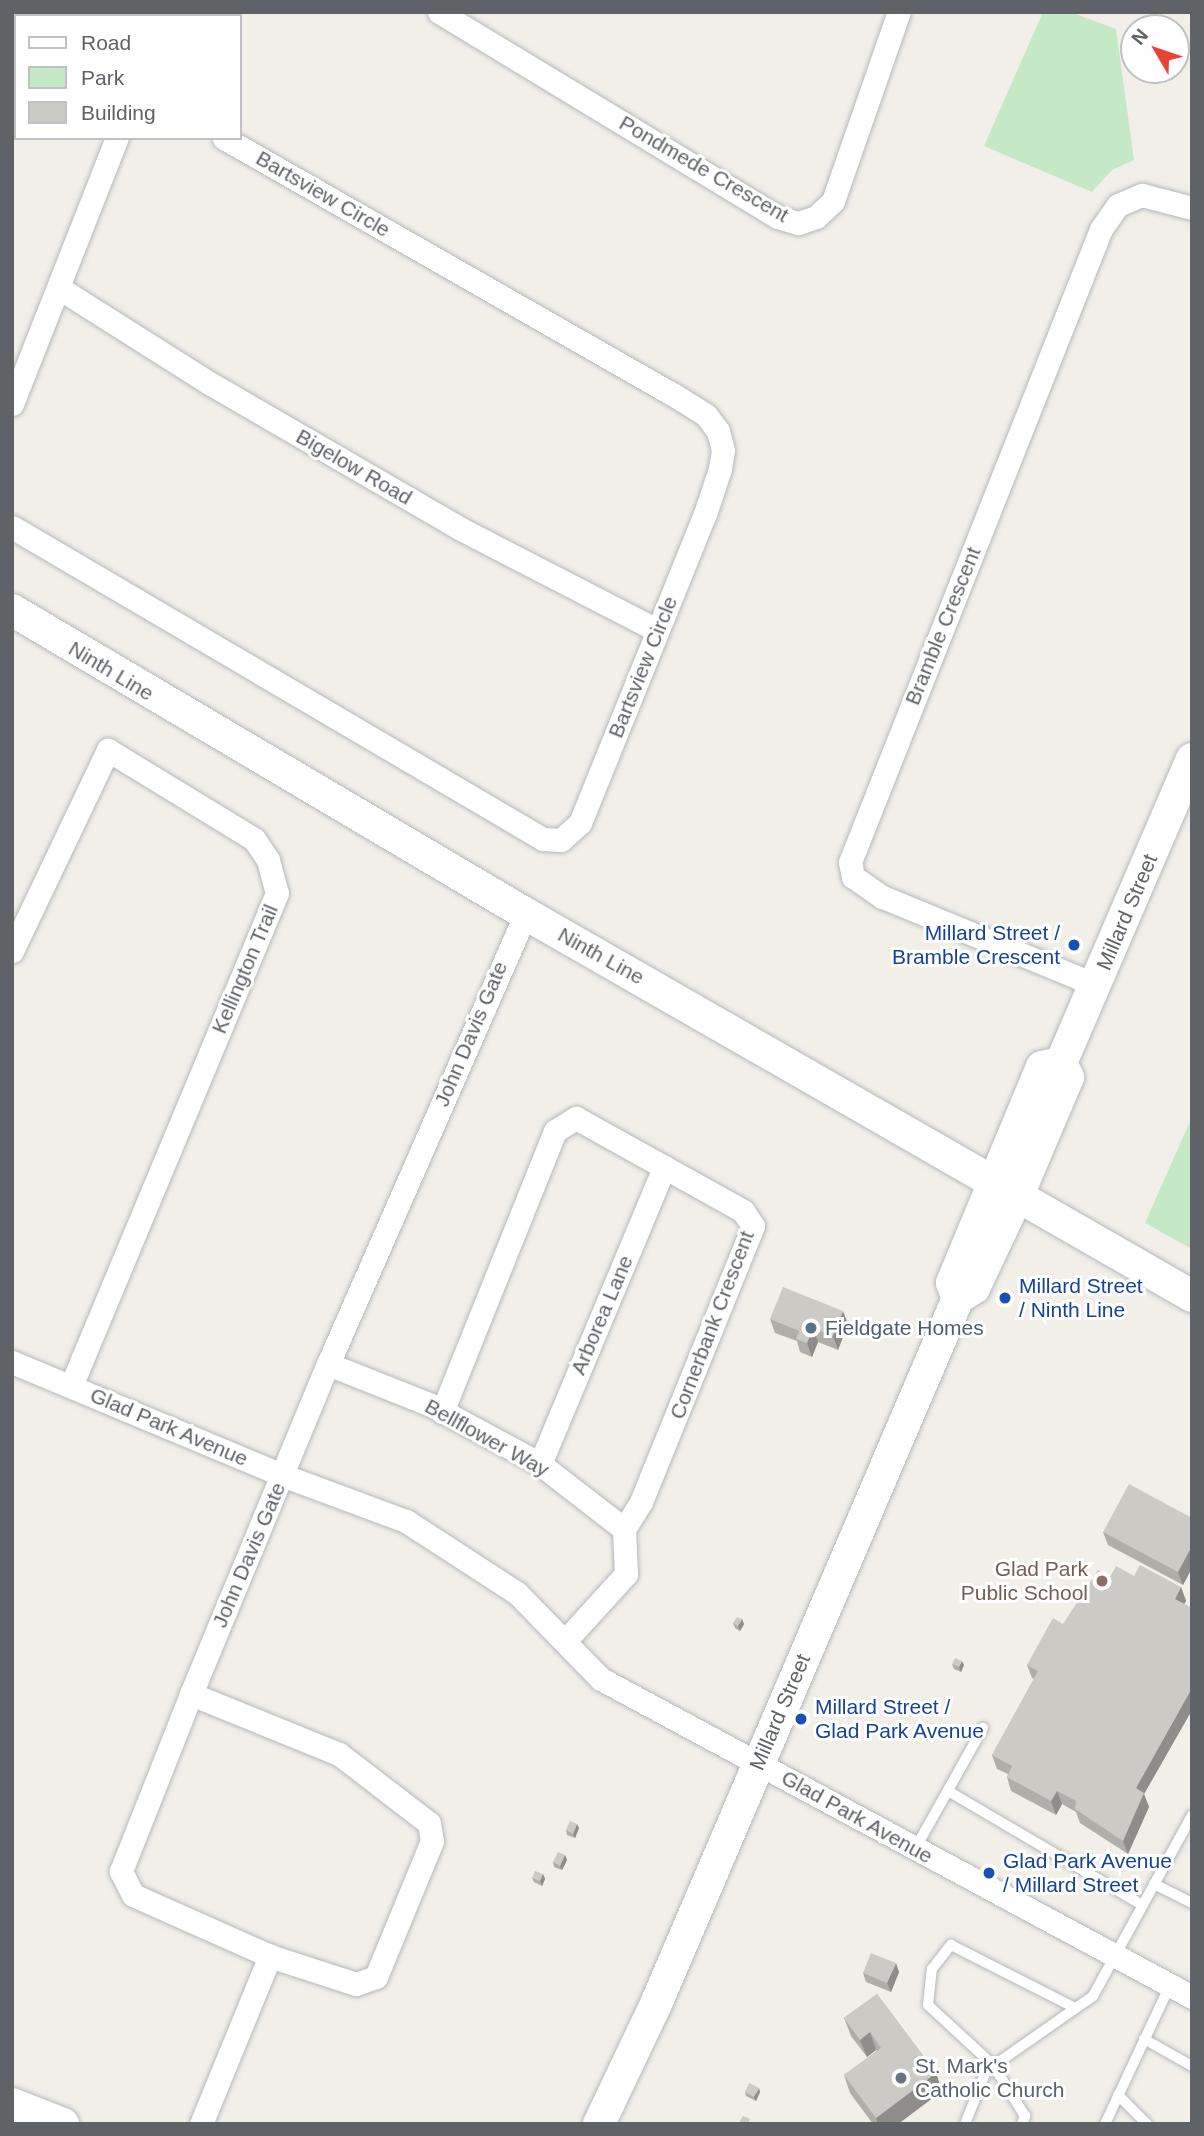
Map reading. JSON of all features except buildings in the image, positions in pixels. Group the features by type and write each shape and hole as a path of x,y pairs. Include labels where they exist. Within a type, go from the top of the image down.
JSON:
{"street":[{"name":"Pondmede Crescent","path":"439,12 778,217 798,223 816,217 833,201 899,12"},
{"path":"12,404 116,140"},
{"name":"Bartsview Circle","path":"12,527 543,839 561,840 580,823 720,469 720,441 706,415 227,140"},
{"name":"Bramble Crescent","path":"1096,985 882,897 853,877 850,862 1101,229 1118,205 1142,195 1192,208"},
{"name":"Bigelow Road","path":"59,288 211,384 459,528 657,630"},
{"name":"Ninth Line","path":"12,610 526,914 1192,1296"},
{"name":"Kellington Trail","path":"12,951 108,750 254,839 268,860 278,892 71,1386"},
{"name":"Millard Street","path":"599,2124 656,2004 958,1298 974,1289 1007,1189 1068,1077 1060,1063 1192,759"},
{"name":"John Davis Gate","path":"191,1694 339,1754 429,1823 432,1841 376,1977 356,1984 270,1956 133,1895 121,1871 191,1694 328,1364 526,914"},
{"name":"Cornerbank Crescent","path":"442,1412 555,1131 576,1118 743,1211 753,1226 641,1502 624,1529"},
{"name":"Arborea Lane","path":"540,1464 664,1167"},
{"name":"Glad Park Avenue","path":"12,1362 282,1475 407,1521 517,1592 601,1679 1192,1997"},
{"name":"Bellflower Way","path":"328,1364 442,1412 540,1464 624,1529"},
{"path":"565,1641 626,1574 624,1529"},
{"path":"201,2124 270,1956"},
{"path":"12,2104 63,2124"}],"lane":[{"path":"915,1849 983,1728"},
{"path":"948,1791 1142,1905"},
{"path":"965,2124 986,2071 1093,1996 1154,1884 1186,1837 1192,1815"},
{"path":"1154,1884 1192,1903"},
{"path":"1022,2124 1025,2116 993,2065 928,2004 932,1969 951,1945 1075,2008"},
{"path":"1105,2124 1170,1985"},
{"path":"1144,2039 1192,2066"},
{"path":"1118,2095 1147,2124"}],"green space":[{"path":"1043,12 1070,12 1116,29 1120,84 1124,84 1134,160 1112,170 1092,192 984,146"},
{"path":"1192,1117 1192,1249 1145,1223"}],"place":[{"name":"Millard Street / Bramble Crescent","path":"1074,945"},
{"name":"Millard Street / Ninth Line","path":"1005,1298"},
{"name":"Fieldgate Homes","path":"811,1328"},
{"name":"Glad Park Public School","path":"1102,1581"},
{"name":"Millard Street / Glad Park Avenue","path":"801,1719"},
{"name":"Glad Park Avenue / Millard Street","path":"989,1873"},
{"name":"St. Mark's Catholic Church","path":"901,2078"}]}
